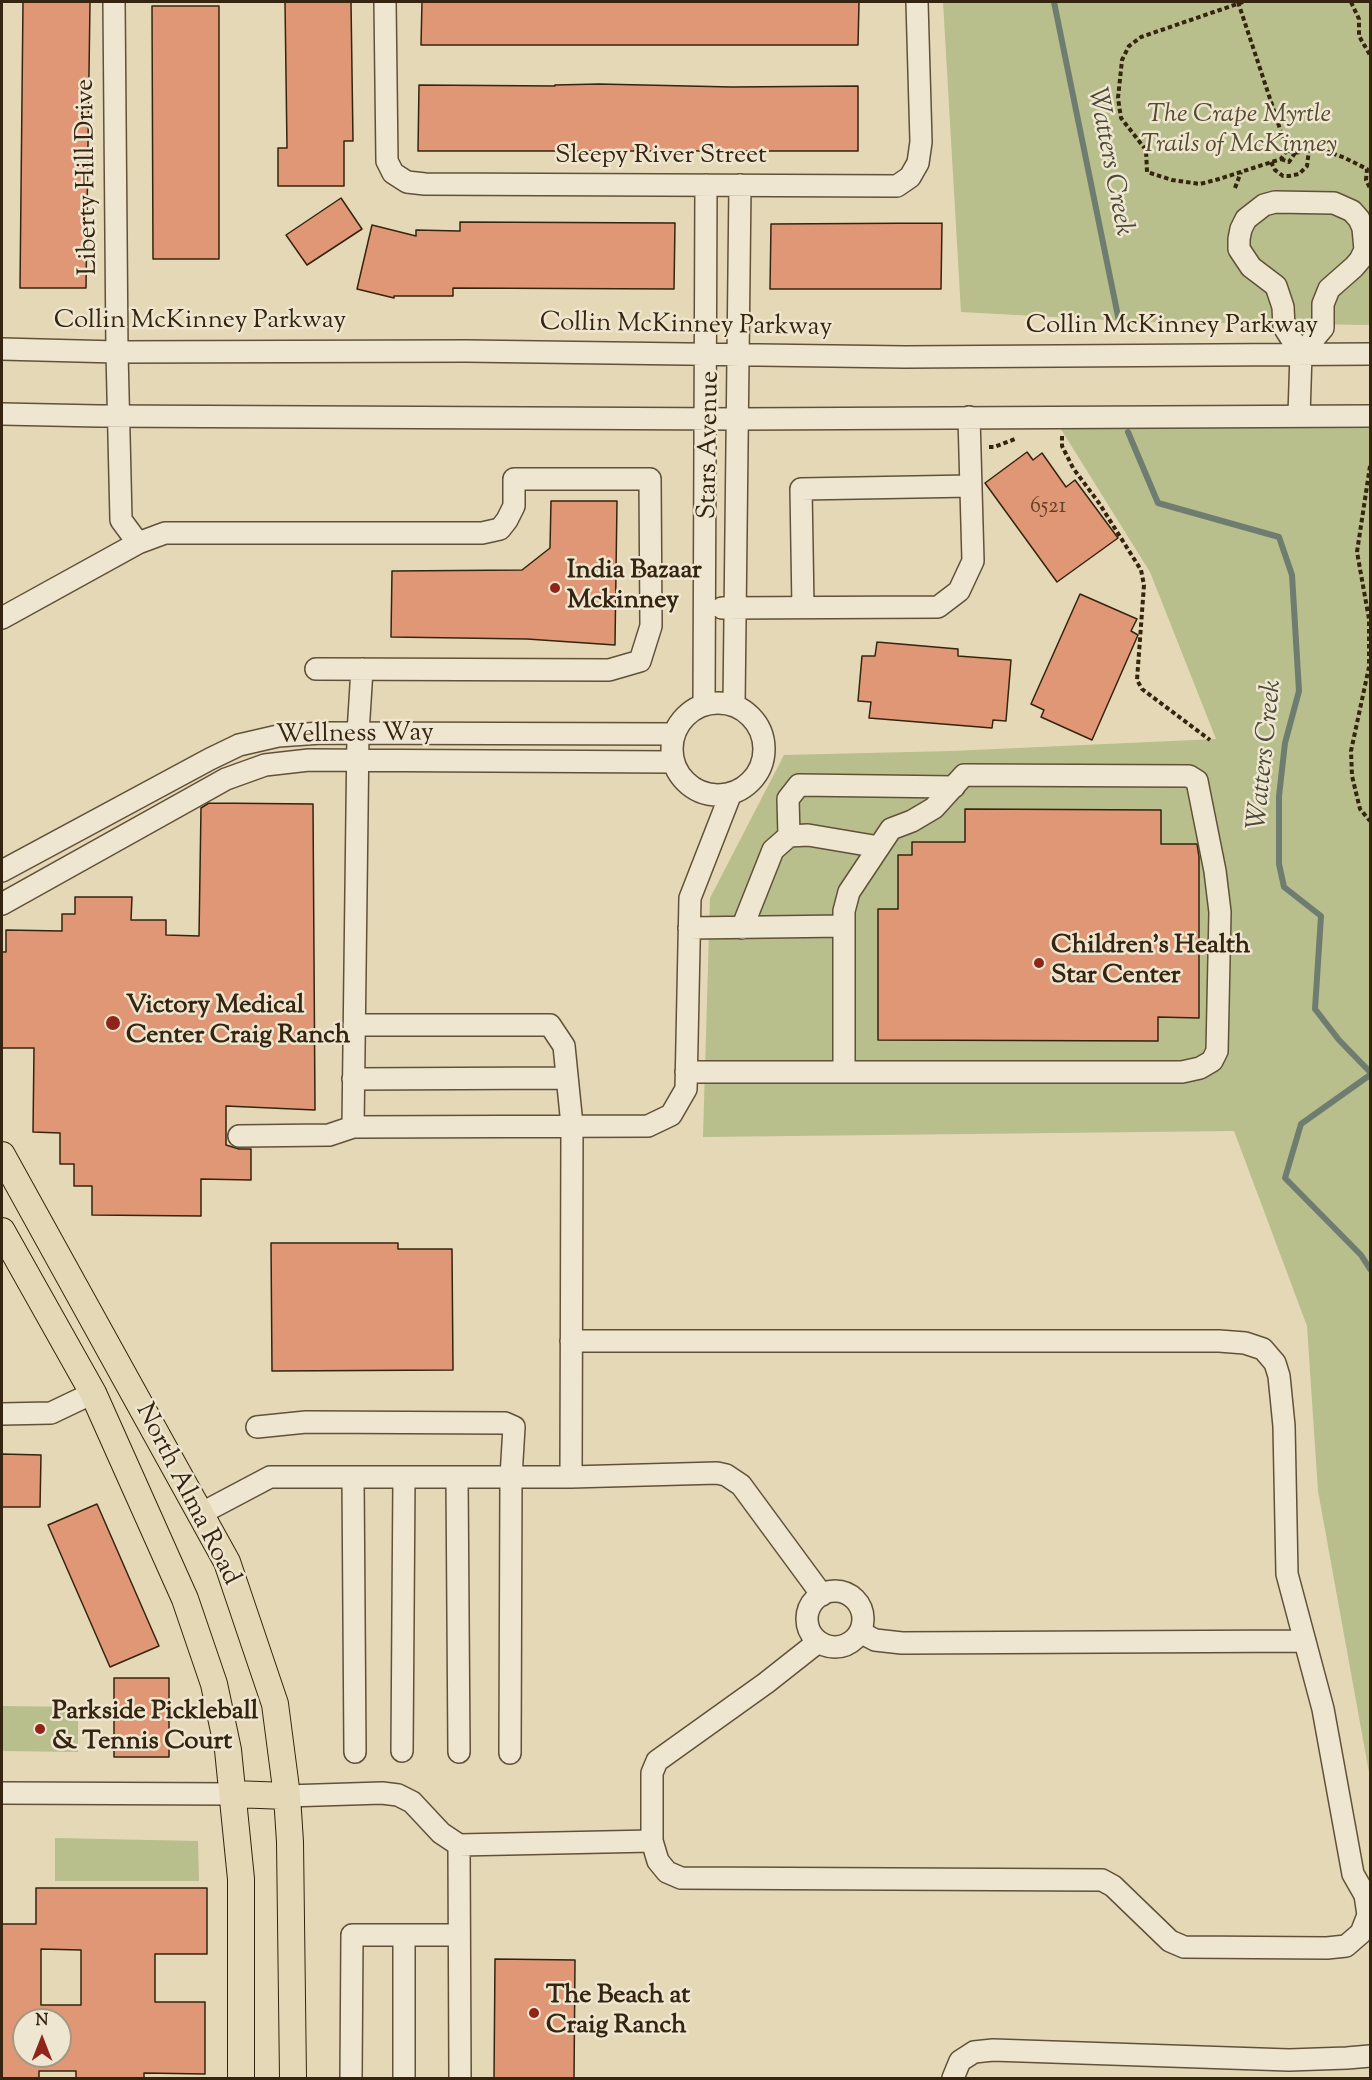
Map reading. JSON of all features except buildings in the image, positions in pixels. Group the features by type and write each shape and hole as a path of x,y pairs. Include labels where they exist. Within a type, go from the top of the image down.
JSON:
{"main road":[{"name":"North Alma Road","path":"2,1155 227,1562 275,1704 287,1796 290,1842 293,2079"},
{"name":"North Alma Road","path":"2,1231 93,1393 185,1599 214,1684 228,1750 240,1879 241,2079"},
{"path":"233,1794 287,1796"}],"street":[{"name":"Liberty Hill Drive","path":"114,2 118,416 122,520 138,543"},
{"name":"Sleepy River Street","path":"385,2 387,161 393,173 407,182 425,184 897,186 910,177 918,163 921,142 917,2"},
{"name":"Stars Avenue","path":"704,704 706,185"},
{"name":"Stars Avenue","path":"734,705 740,185"},
{"path":"1299,415 1301,354 1284,327 1283,307 1276,286 1251,267 1239,249 1241,229 1246,219 1264,205 1275,202 1334,203 1352,211 1359,219 1365,239 1365,250 1354,267 1329,289 1323,304 1323,328 1301,354"},
{"name":"Collin McKinney Parkway","path":"2,349 466,351 905,357 1371,354"},
{"path":"2,414 705,418 1371,416"},
{"path":"705,608 938,607 959,591 973,561 969,417"},
{"path":"2,618 138,543 165,533 482,533 500,529 507,520 514,506 514,479 650,479 651,626 640,661 609,670 316,669"},
{"path":"803,606 801,489 971,486"},
{"path":"352,1127 357,761 362,669"},
{"path":"718,702 734,705 754,719 760,729 764,745 758,772 746,785 731,793 716,795 700,792 680,776 673,762 671,742 676,727 690,711 704,704 718,702"},
{"name":"Wellness Way","path":"2,871 239,746 278,736 358,733 674,734"},
{"name":"Wellness Way","path":"2,904 226,779 265,765 309,760 673,762"},
{"path":"686,1072 844,1072 1182,1072 1200,1068 1212,1061 1217,1051 1220,912 1215,871 1197,781 1189,776 964,775 934,808 912,821 891,829 849,892 844,911 844,1072"},
{"path":"789,836 788,799 799,785 954,787"},
{"path":"239,1136 329,1135 352,1127 648,1126 671,1115 686,1089 690,898 731,793"},
{"path":"122,806 134,830"},
{"path":"742,928 773,850 789,836 808,835 879,847"},
{"path":"36,852 50,877"},
{"path":"688,928 844,926"},
{"path":"354,1025 550,1025 564,1046 572,1125 571,1477"},
{"path":"353,1079 566,1078"},
{"path":"571,1341 1220,1341 1245,1343 1263,1348 1275,1363 1279,1376 1284,1426 1287,1574 1323,1709 1353,1874 1365,1895 1368,1908 1368,1915 1360,1933 1346,1946 1327,1948 1184,1947 1170,1941 1122,1893 1109,1882 1102,1880 681,1878 667,1872 658,1861 652,1841 652,1773 657,1761 818,1642"},
{"path":"2,1413 51,1413 93,1393"},
{"path":"257,1427 306,1422 506,1423 514,1427 511,1477 510,1754"},
{"path":"200,1514 270,1477 571,1477 706,1473 726,1475 741,1485 822,1594"},
{"path":"353,1477 356,1752"},
{"path":"402,1751 404,1477"},
{"path":"457,1477 459,1752"},
{"path":"840,1592 855,1600 863,1615 860,1632 856,1639 842,1647 833,1647 818,1642 808,1626 809,1608 822,1594 840,1592"},
{"path":"860,1632 874,1640 902,1643 1305,1641"},
{"path":"2,1793 233,1794"},
{"path":"287,1796 381,1793 398,1795 412,1802 441,1833 459,1845 652,1841"},
{"path":"459,1845 460,2079"},
{"path":"351,2079 352,1935 459,1935"},
{"path":"404,1935 404,2079"},
{"path":"953,2079 960,2061 974,2052 993,2050 1289,2060 1371,2056"}],"path":[{"path":"1287,150 1240,2 1141,37 1129,46 1122,60 1118,98 1120,118 1146,150 1147,172 1172,180 1200,184 1281,159 1289,162 1295,153"},
{"path":"1351,2 1359,19 1359,36 1371,55"},
{"path":"1287,150 1295,153 1309,150 1329,152 1369,168 1366,180 1371,188"},
{"path":"1281,159 1287,150"},
{"path":"1271,162 1275,170 1283,176 1299,174 1307,166 1309,150"},
{"path":"1236,188 1241,172"},
{"path":"1062,431 1062,446 1073,468 1099,503 1141,570 1144,585 1137,680 1142,689 1210,740"},
{"path":"1371,466 1357,552 1369,619 1369,667 1351,751 1352,776 1360,809 1371,821"}],"green space":[{"name":"The Crape Myrtle Trails of McKinney","path":"943,2 1370,2 1370,325 1145,322 961,312"},
{"path":"1370,425 1370,1778 1318,1491 1307,1326 1234,1131 703,1137 710,898 784,755 952,751 1216,739 1150,572 1059,426"},
{"name":"Parkside Pickleball & Tennis Court","path":"2,1706 78,1707 78,1752 2,1751"},
{"path":"55,1838 198,1841 199,1881 55,1881"}],"waterway":[{"name":"Watters Creek","path":"1054,2 1121,331"},
{"name":"Watters Creek","path":"1128,432 1158,503 1279,537 1292,575 1299,691 1285,743 1279,796 1279,864 1284,887 1321,916 1315,1009 1339,1040 1370,1072"},
{"name":"Watters Creek","path":"1370,1075 1301,1124 1285,1178 1361,1255 1370,1269"}],"place":[{"name":"India Bazaar Mckinney","path":"555,588"},
{"name":"Children's Health Star Center","path":"1039,963"},
{"name":"Victory Medical Center Craig Ranch","path":"113,1023"},
{"name":"Parkside Pickleball & Tennis Court","path":"40,1729"},
{"name":"The Beach at Craig Ranch","path":"534,2013"}]}
